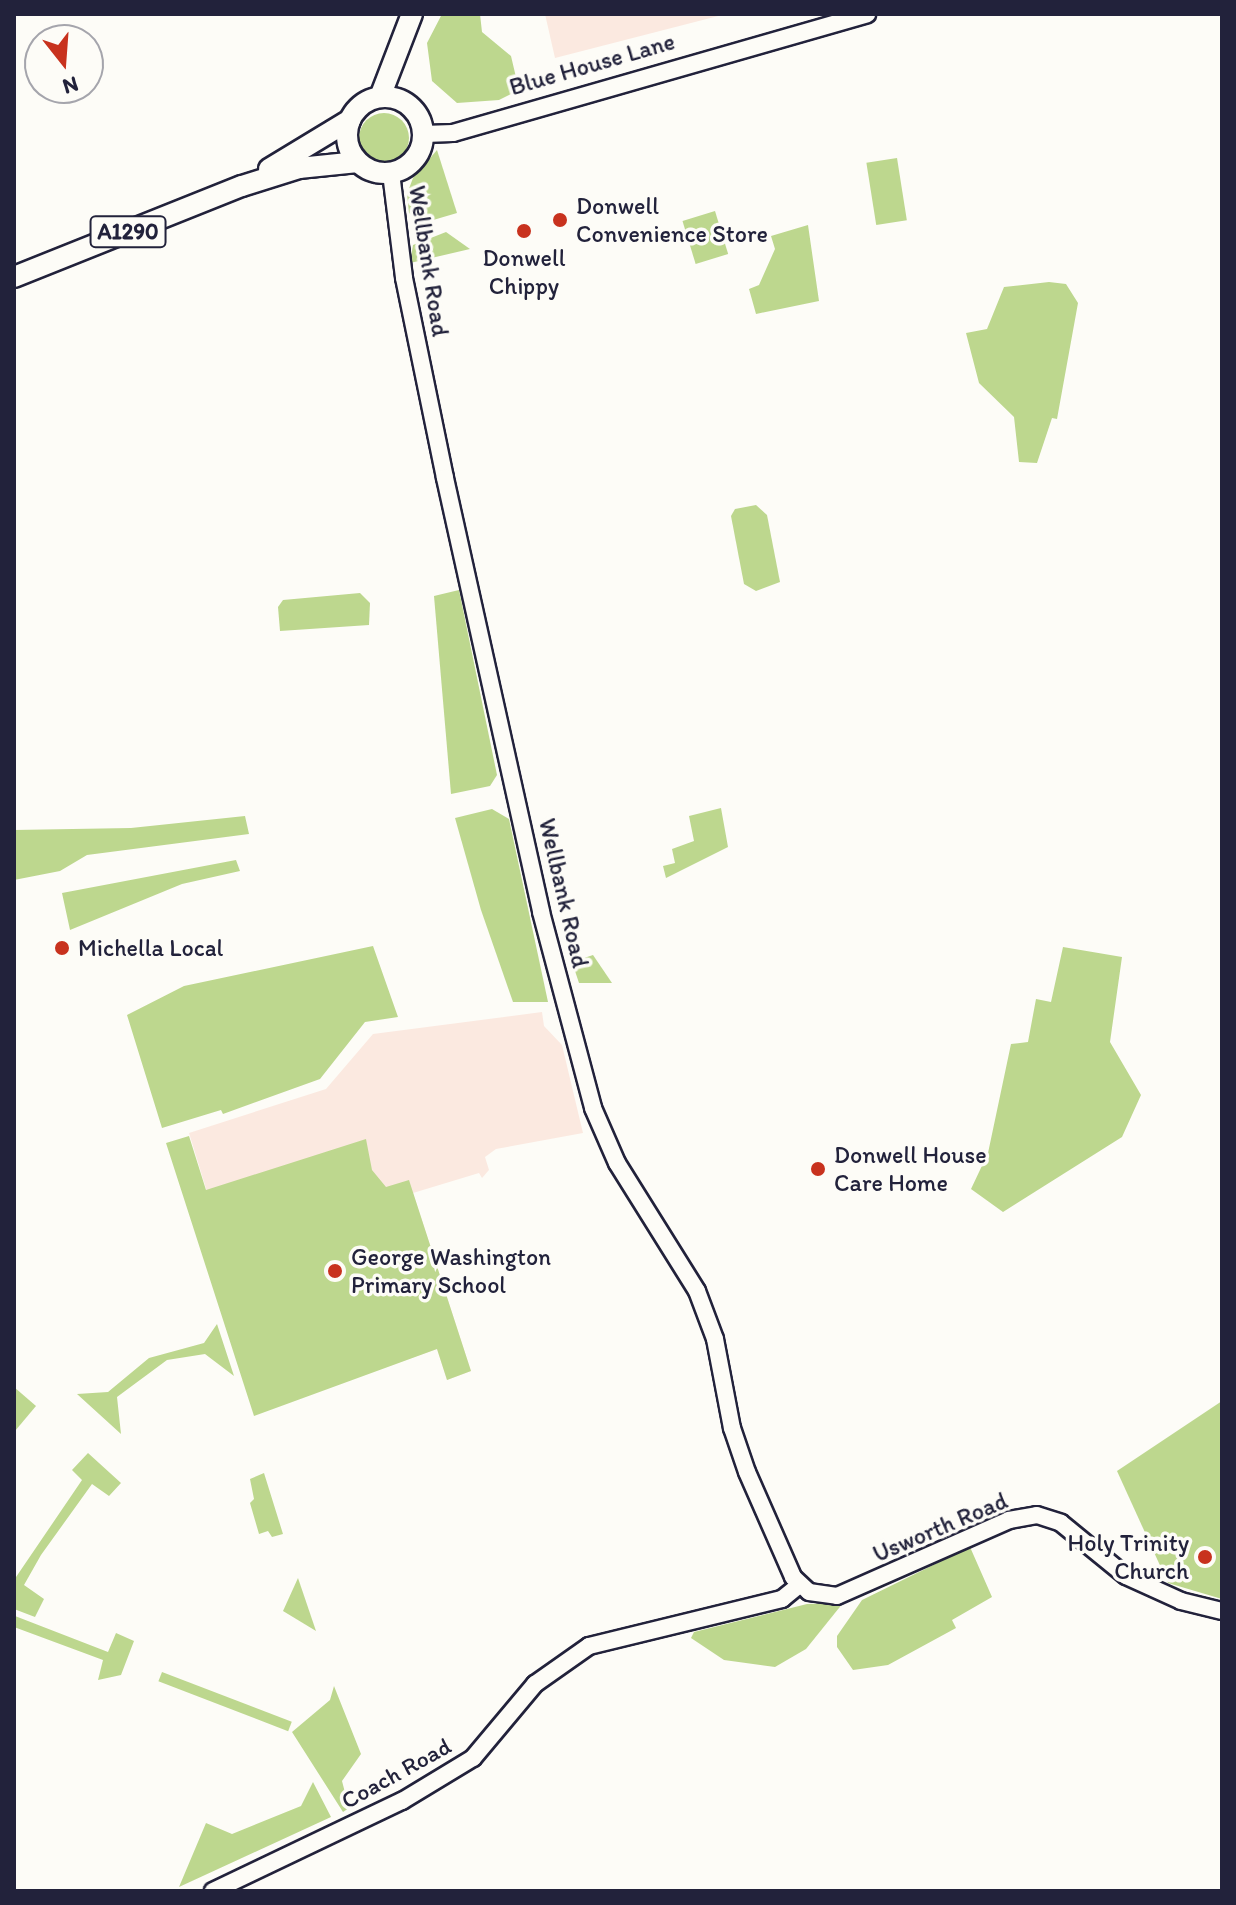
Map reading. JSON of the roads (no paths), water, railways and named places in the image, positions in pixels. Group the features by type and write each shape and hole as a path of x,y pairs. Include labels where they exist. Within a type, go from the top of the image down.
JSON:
{"main road":[{"path":"391,173 411,164 424,134 416,111 406,102 380,97 412,14"},
{"name":"A1290","path":"242,186 350,120 368,100 380,97"},
{"path":"350,120 347,138 358,162"},
{"name":"A1290","path":"14,277 242,186 299,168 358,162 391,173"}],"street":[{"name":"Blue House Lane","path":"424,134 453,133 867,14"},
{"name":"Wellbank Road","path":"391,173 404,278 445,478 541,912 593,1108 617,1163 697,1291 715,1339 732,1428 747,1472 799,1585"},
{"name":"Usworth Road","path":"799,1585 809,1592 837,1596 1009,1520 1037,1515 1061,1523 1126,1576 1181,1601 1222,1611"},
{"name":"Coach Road","path":"213,1891 402,1801 473,1758 535,1684 589,1646 782,1599 799,1585"}],"place":[{"name":"Donwell Convenience Store","path":"560,220"},
{"name":"Donwell Chippy","path":"524,231"},
{"name":"Michella Local","path":"62,948"},
{"name":"Donwell House Care Home","path":"818,1169"},
{"name":"George Washington Primary School","path":"335,1271"},
{"name":"Holy Trinity Church","path":"1205,1557"}]}
